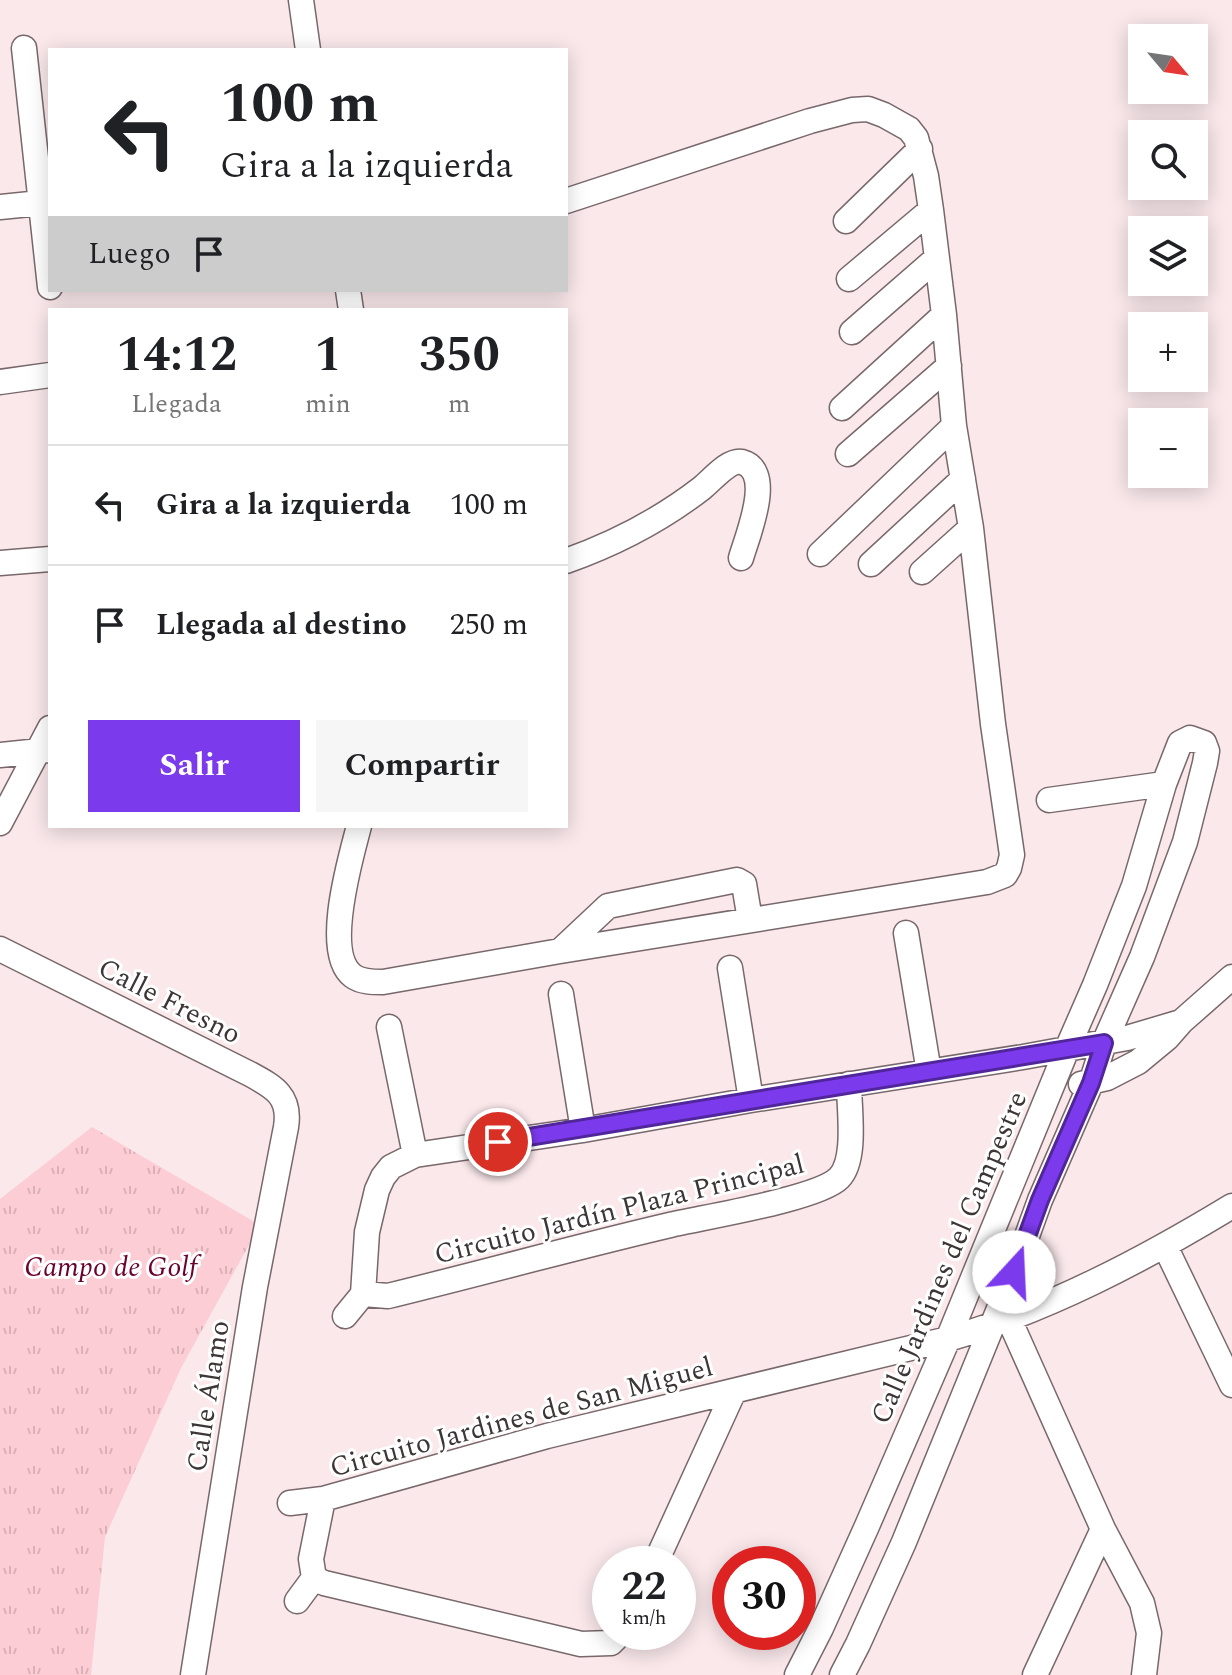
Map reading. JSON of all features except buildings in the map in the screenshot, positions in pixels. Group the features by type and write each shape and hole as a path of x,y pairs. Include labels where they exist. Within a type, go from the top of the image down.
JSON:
{"street":[{"path":"301,0 308,48"},
{"path":"24,48 46,202 48,245"},
{"path":"358,828 345,881 339,922 342,960 353,976 383,982 987,882 1005,875 1009,868 1012,855 1010,833 993,724 971,528 954,426 931,210 916,138 898,122 868,109 852,110 568,200"},
{"path":"846,221 920,149"},
{"path":"0,207 46,202"},
{"path":"849,279 931,210"},
{"path":"852,332 937,258"},
{"path":"842,408 944,315"},
{"path":"848,454 949,366"},
{"path":"0,382 48,375"},
{"path":"820,554 954,426"},
{"path":"568,560 636,530 682,503 736,462 754,470 758,479 753,517 741,558"},
{"path":"871,564 963,479"},
{"path":"922,572 971,528"},
{"path":"0,563 48,559"},
{"name":"Calle Jardines del Campestre","path":"797,1675 867,1526 948,1339 1095,985 1134,886 1164,784 1180,743 1190,738 1204,743 1207,751 1205,763 1185,842 1161,908 1104,1043 1091,1083 1040,1200 1000,1323 842,1675"},
{"path":"0,755 44,751"},
{"path":"0,823 44,751"},
{"path":"1049,800 1164,784"},
{"path":"560,951 608,906 737,880 744,884 750,920"},
{"path":"906,933 929,1072"},
{"name":"Calle Fresno","path":"0,949 219,1057 274,1088 287,1110 286,1127"},
{"path":"730,968 751,1100"},
{"path":"1023,1057 1052,1087 1107,1078 1138,1062 1232,977"},
{"path":"1095,985 1124,998"},
{"path":"561,994 583,1130"},
{"path":"345,1316 363,1294 367,1232 377,1190 391,1167 415,1155 1104,1043 1181,1022"},
{"path":"389,1027 415,1155"},
{"name":"Circuito Jardín Plaza Principal","path":"363,1294 388,1296 826,1187 841,1176 848,1161 849,1084"},
{"name":"Calle Álamo","path":"193,1675 255,1287 286,1127"},
{"name":"Circuito Jardines de San Miguel","path":"290,1503 323,1499 547,1436 948,1339 1000,1323 1165,1246 1232,1206"},
{"path":"1165,1246 1232,1385"},
{"path":"1000,1323 1142,1603 1149,1633 1144,1675"},
{"name":"Circuito Jardines de San Miguel","path":"663,1546 734,1391"},
{"name":"Circuito Jardines de San Miguel","path":"314,1578 311,1559 323,1499"},
{"path":"1035,1675 1103,1529"},
{"path":"297,1601 314,1578 333,1586 581,1644 592,1644"}],"green space":[{"name":"Campo de Golf","path":"92,1127 260,1225 181,1368 105,1537 91,1675 0,1675 0,1199"}],"route":[{"path":"498,1142 1104,1043 1091,1083 1040,1200 1014,1272"}]}
